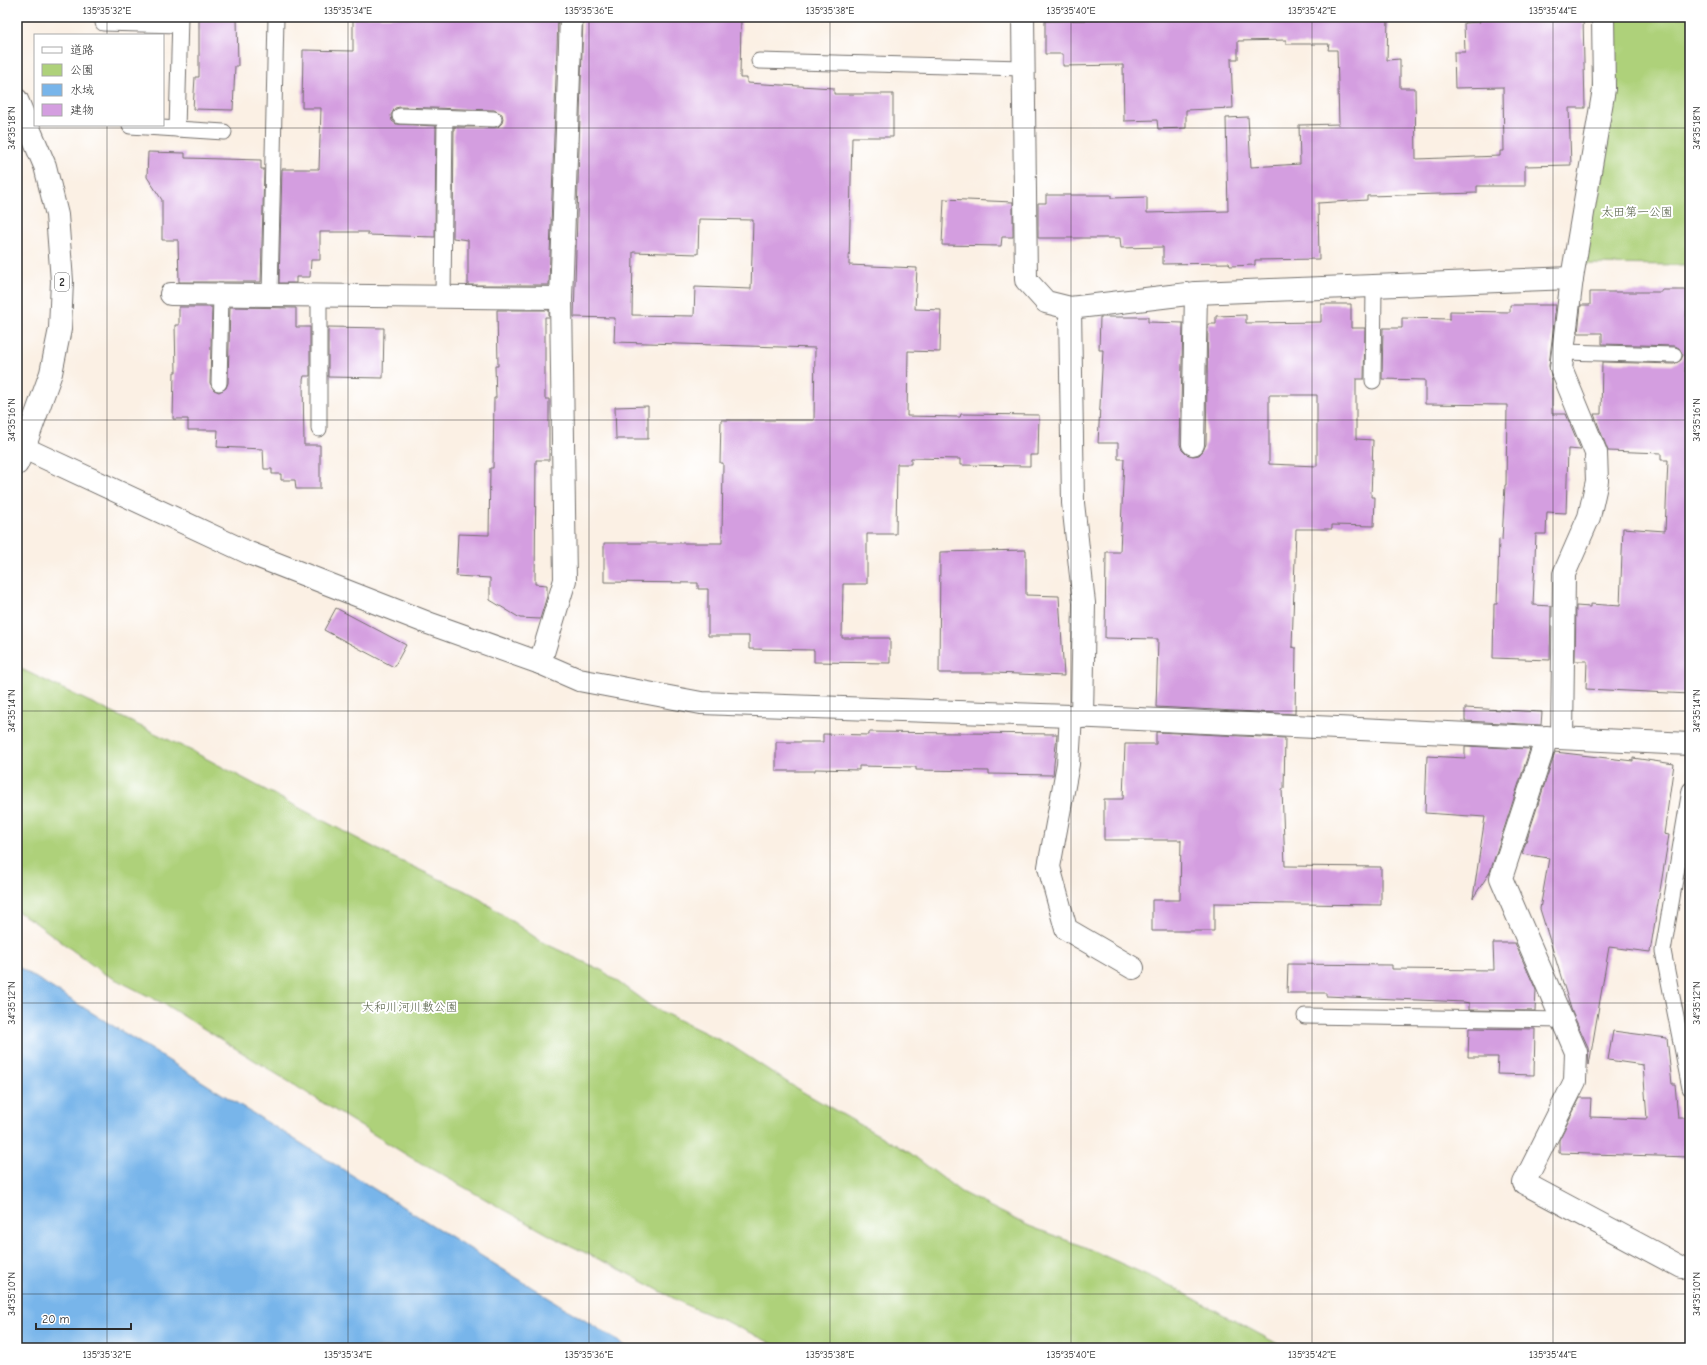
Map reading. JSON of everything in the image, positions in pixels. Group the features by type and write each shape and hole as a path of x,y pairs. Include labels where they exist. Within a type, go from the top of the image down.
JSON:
{"street":[{"path":"540,663 565,580 561,298 571,17"},
{"path":"1023,17 1026,280 1046,302 1070,308 1196,293 1572,278"},
{"path":"1603,17 1604,89 1572,278 1561,368 1596,453 1597,481 1589,517 1564,574 1554,738 1501,878 1576,1052 1575,1082 1524,1183 1681,1267"},
{"name":"2","path":"17,100 45,166 58,215 62,281 60,329 51,373 21,456"},
{"path":"1193,444 1196,293"},
{"path":"171,294 561,298"},
{"path":"1070,308 1073,503 1084,603 1077,717 1049,867 1066,929 1133,968"},
{"path":"21,456 249,553 428,623 540,663 579,680 701,703 1077,717 1690,744"}],"lane":[{"path":"270,295 276,17"},
{"path":"103,23 180,21 177,129"},
{"path":"759,61 1024,68"},
{"path":"400,116 494,119"},
{"path":"443,296 444,118"},
{"path":"130,126 224,132"},
{"path":"1373,381 1374,286"},
{"path":"219,383 221,295"},
{"path":"319,295 319,429"},
{"path":"1563,352 1674,355"},
{"path":"1690,790 1663,951 1690,1088"},
{"path":"1305,1016 1562,1020"}],"green space":[{"name":"太田第一公園","path":"1603,17 1690,17 1690,265 1574,264"},
{"name":"大和川河川敷公園","path":"17,667 192,751 392,857 474,895 542,942 603,971 652,1007 732,1046 796,1088 910,1153 961,1192 1029,1226 1087,1248 1169,1285 1285,1348 781,1348 732,1324 686,1305 623,1271 553,1237 410,1157 164,1004 103,973 36,923 17,911"}],"water":[{"path":"17,966 629,1348 17,1348"}],"building":[{"path":"199,17 237,17 238,66 235,66 233,110 193,109 195,77 199,77"},
{"path":"353,17 558,17 549,285 468,285 468,240 453,238 454,127 498,127 502,123 502,114 494,110 400,107 395,108 391,115 392,121 396,124 436,126 435,237 368,235 368,232 320,232 320,260 311,260 310,277 296,277 296,283 279,283 282,169 319,169 321,108 302,108 303,50 353,51"},
{"path":"583,17 741,17 740,78 747,78 747,83 834,88 834,94 893,94 893,137 852,137 849,265 917,268 915,309 941,310 940,352 908,351 907,416 960,417 961,414 1039,415 1038,455 1030,455 1030,466 960,465 960,459 911,458 911,464 897,464 896,534 867,534 867,584 843,584 842,638 890,638 890,663 814,662 814,650 749,649 749,636 708,636 708,589 698,589 698,583 604,582 604,543 722,543 723,463 720,463 721,420 814,420 815,348 614,342 615,318 574,317","holes":["699,219 753,220 751,289 695,287 694,316 632,315 633,252 698,254"]},
{"path":"1162,17 1388,17 1387,60 1400,59 1400,88 1415,88 1416,159 1500,156 1500,151 1504,151 1503,87 1455,88 1454,52 1465,52 1464,23 1480,22 1479,17 1583,17 1585,108 1569,108 1571,165 1525,166 1525,186 1477,186 1477,193 1367,196 1367,200 1318,203 1319,259 1255,260 1255,265 1230,266 1229,263 1163,264 1163,247 1121,248 1120,238 1038,238 1038,203 1046,203 1046,195 1111,195 1111,198 1147,197 1147,213 1228,211 1226,118 1248,117 1251,167 1300,164 1299,125 1339,124 1337,50 1328,50 1329,44 1286,44 1286,40 1238,41 1238,59 1231,59 1233,108 1186,110 1186,128 1158,129 1157,120 1124,121 1123,65 1063,66 1063,54 1045,54 1045,21"},
{"path":"148,152 185,153 185,158 261,160 261,169 264,169 261,282 179,282 178,240 162,240 162,200 147,177"},
{"path":"944,199 1013,202 1013,237 1002,237 1001,246 942,245"},
{"path":"1661,290 1687,290 1685,372 1690,372 1690,694 1586,689 1587,661 1575,661 1576,606 1590,607 1590,604 1620,606 1623,528 1665,531 1668,460 1661,460 1661,453 1608,451 1594,414 1601,414 1602,362 1674,364 1681,360 1683,355 1679,348 1675,346 1602,344 1602,333 1578,333 1581,305 1590,305 1590,292 1661,292"},
{"path":"1321,304 1351,304 1351,328 1365,328 1364,379 1356,379 1356,439 1373,440 1371,497 1375,497 1374,526 1332,525 1332,529 1296,529 1292,647 1296,648 1295,714 1156,707 1158,639 1105,638 1106,552 1120,552 1124,459 1118,459 1118,443 1098,443 1103,350 1099,350 1100,317 1148,317 1148,322 1183,323 1180,444 1182,450 1186,454 1193,456 1199,455 1203,451 1206,444 1208,324 1216,324 1216,316 1246,315 1246,323 1321,322","holes":["1269,395 1317,395 1317,466 1269,464"]},
{"path":"1510,305 1556,305 1549,366 1552,380 1552,414 1566,414 1581,450 1568,449 1566,513 1547,512 1546,534 1536,534 1533,605 1551,606 1550,660 1493,658 1494,604 1497,604 1499,539 1502,540 1506,485 1507,405 1425,404 1425,380 1382,379 1383,328 1402,328 1402,318 1450,319 1450,311 1510,312"},
{"path":"179,307 212,307 210,383 214,390 219,392 226,388 228,383 230,307 296,308 296,327 310,327 310,376 304,376 303,380 304,445 320,445 320,489 296,489 295,480 281,480 281,474 272,474 272,469 264,469 263,449 217,447 218,430 188,430 188,419 173,419 174,372 176,372 175,325 179,325"},
{"path":"497,310 549,310 549,317 545,317 545,399 549,399 549,460 536,460 535,584 547,585 547,596 540,619 520,618 490,600 490,578 456,576 458,534 489,535 490,468 493,468 494,398 496,398 495,366 498,366"},
{"path":"328,327 384,328 383,378 328,377"},
{"path":"648,406 648,439 616,439 615,407"},
{"path":"1026,550 1026,595 1059,596 1064,676 995,673 939,673 940,552"},
{"path":"336,608 406,645 394,667 324,630"},
{"path":"1465,708 1542,712 1541,725 1465,721"},
{"path":"869,732 1057,734 1053,775 989,774 989,771 916,770 916,767 859,766 859,770 815,769 815,771 776,771 776,742 823,742 823,734 869,735"},
{"path":"1156,732 1285,738 1284,789 1282,789 1285,866 1381,867 1381,905 1214,903 1214,931 1152,931 1152,900 1180,900 1181,840 1104,840 1104,799 1123,799 1125,744 1156,744"},
{"path":"1465,746 1530,749 1490,872 1473,898 1485,817 1425,813 1427,756 1465,758"},
{"path":"1555,752 1633,761 1633,758 1674,764 1664,834 1669,835 1650,952 1609,947 1589,1065 1588,1047 1572,1012 1540,909 1549,858 1522,854"},
{"path":"1493,943 1515,943 1536,990 1535,1011 1469,1010 1469,1003 1464,1002 1326,996 1326,993 1287,993 1288,964 1392,965 1392,969 1494,970"},
{"path":"1469,1028 1535,1029 1534,1075 1497,1074 1498,1057 1468,1057"},
{"path":"1613,1031 1667,1038 1672,1084 1675,1084 1678,1118 1690,1118 1690,1157 1559,1153 1559,1140 1580,1098 1591,1098 1590,1117 1647,1119 1643,1065 1608,1060"}]}
